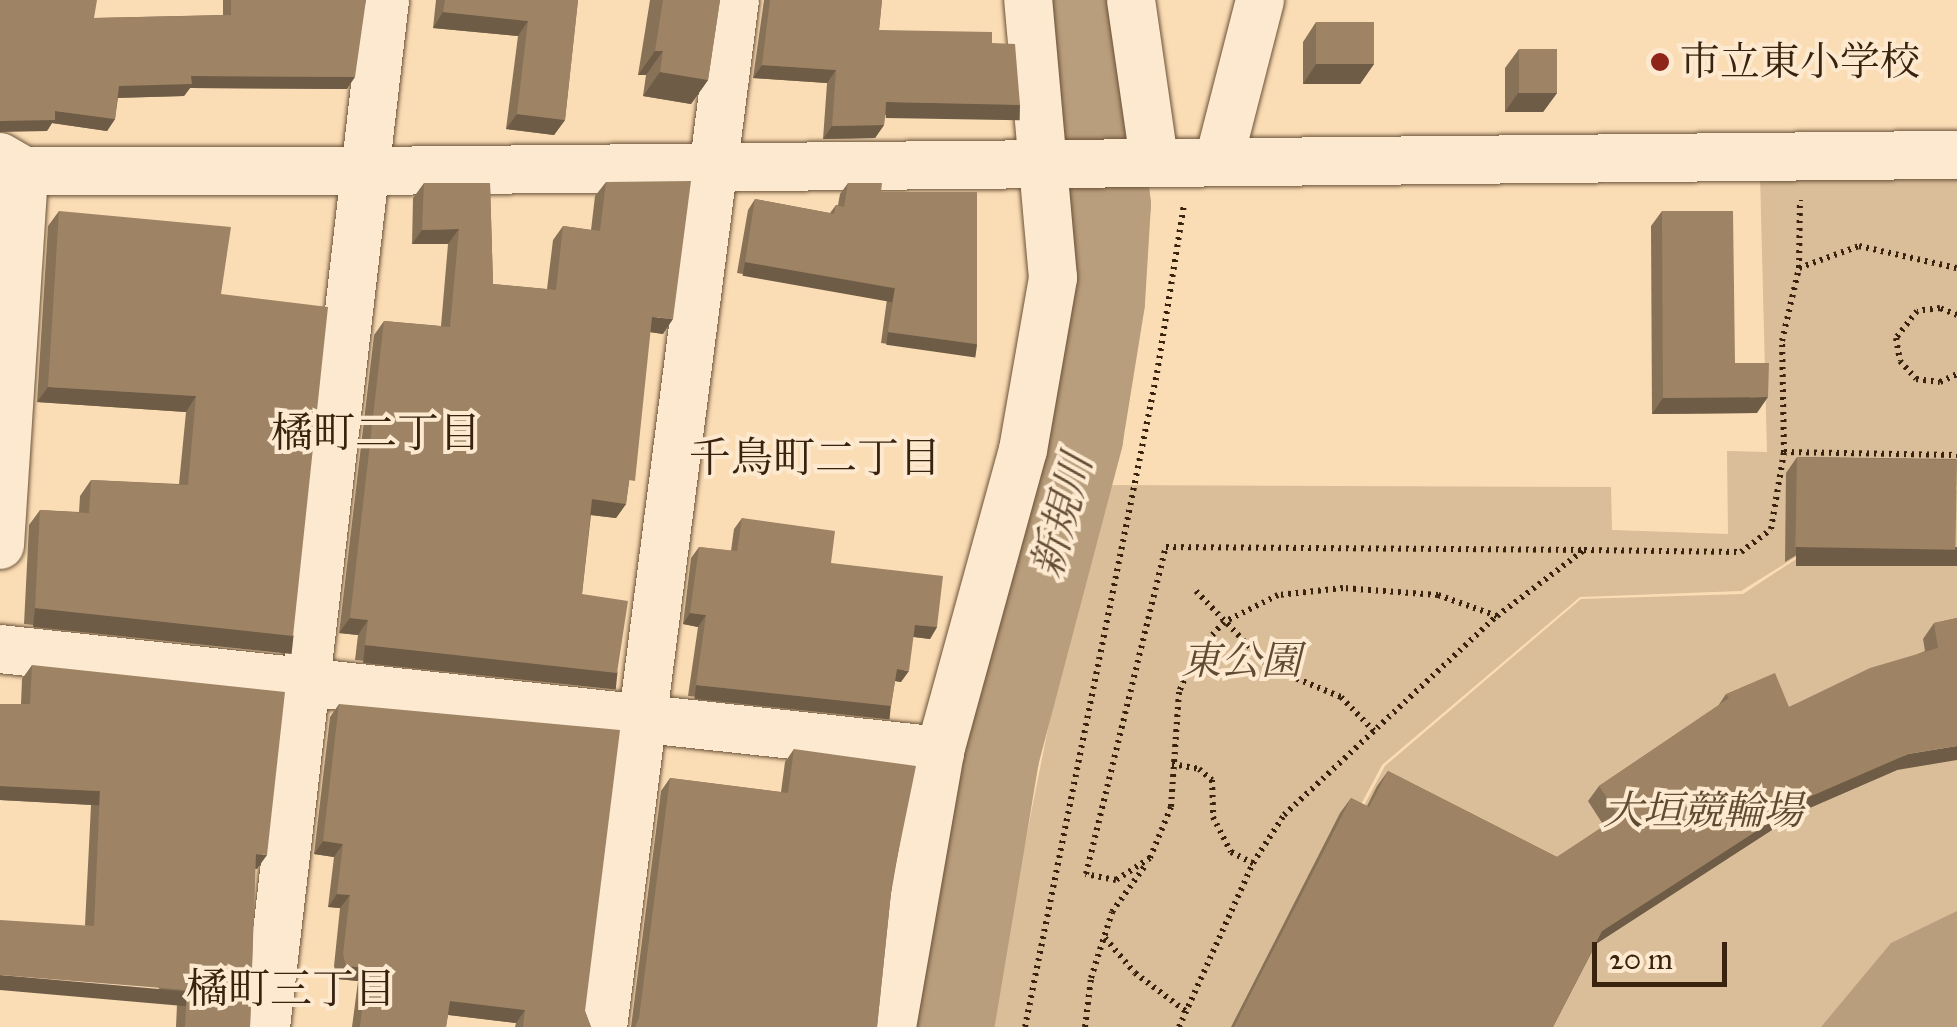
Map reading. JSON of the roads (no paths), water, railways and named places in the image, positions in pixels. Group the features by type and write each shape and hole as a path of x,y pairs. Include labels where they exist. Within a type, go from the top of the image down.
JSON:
{"street":[{"path":"266,1027 385,0"},
{"path":"603,1027 735,0"},
{"path":"892,1027 940,750 1026,430 1052,278 1055,160 1028,0"},
{"path":"1131,0 1178,160"},
{"path":"1178,160 1260,0"},
{"path":"0,545 12,164 364,171 1055,160 1957,155"},
{"path":"0,649 940,750"}],"waterway":[{"name":"新規川","path":"954,1027 999,757 1083,438 1105,302 1111,205 1087,0"}],"place":[{"name":"市立東小学校","path":"1660,62"}],"district":[{"name":"橘町二丁目","path":"376,433"},
{"name":"千鳥町二丁目","path":"815,458"},
{"name":"橘町三丁目","path":"291,989"}],"park label":[{"name":"東公園","path":"1241,661"},
{"name":"大垣競輪場","path":"1703,811"}]}
